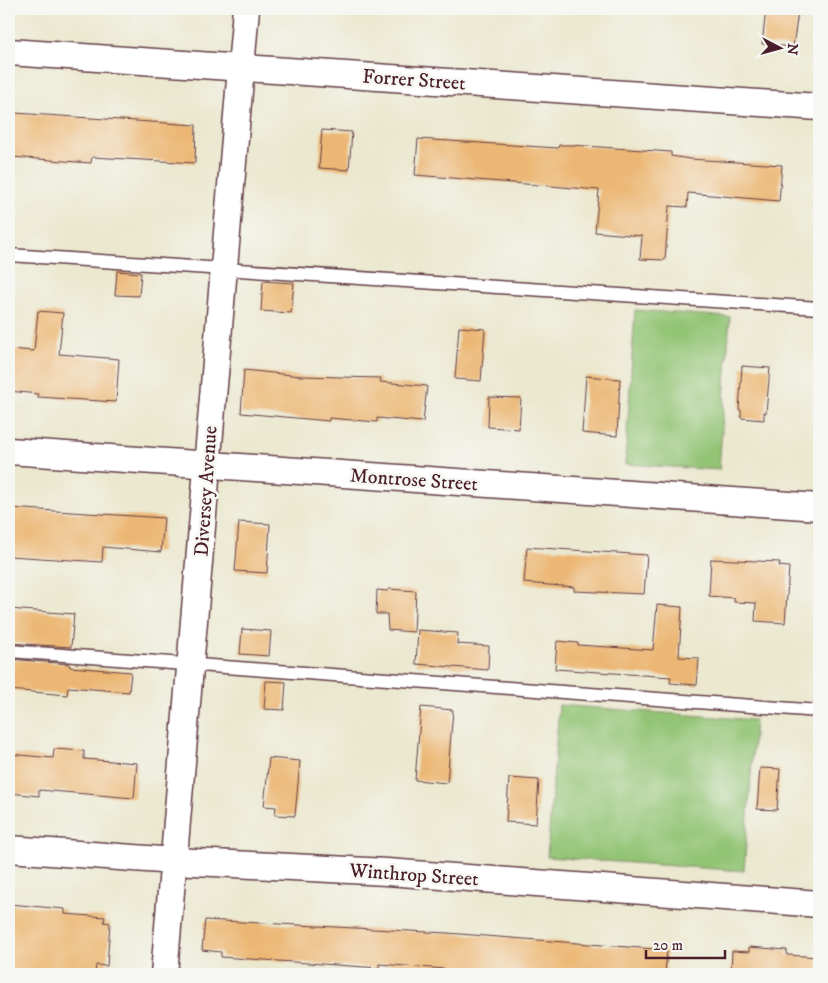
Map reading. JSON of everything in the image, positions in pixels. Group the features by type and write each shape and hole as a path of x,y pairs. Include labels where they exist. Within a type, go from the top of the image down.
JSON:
{"street":[{"name":"Diversey Avenue","path":"164,974 246,9"},
{"name":"Forrer Street","path":"9,52 819,107"},
{"name":"Montrose Street","path":"9,452 819,507"},
{"name":"Winthrop Street","path":"9,849 175,861 387,872 819,904"}],"lane":[{"path":"9,255 819,308"},
{"path":"9,651 819,711"}],"green space":[{"path":"635,310 730,317 719,470 625,464"},
{"path":"559,705 755,720 744,871 547,857"}],"building":[{"path":"766,9 798,12 793,47 762,44"},
{"path":"15,113 196,125 195,163 92,157 91,163 11,157"},
{"path":"322,130 352,132 349,170 319,168"},
{"path":"418,139 558,148 559,145 572,145 671,152 671,156 690,159 782,165 779,201 688,193 687,207 669,206 665,260 640,259 642,236 595,232 599,190 415,175"},
{"path":"117,271 141,273 139,296 115,295"},
{"path":"263,281 294,283 291,313 261,311"},
{"path":"38,311 63,313 59,354 119,359 116,402 38,397 38,394 9,391 9,349 34,351"},
{"path":"459,327 485,329 481,381 455,379"},
{"path":"742,366 770,368 764,420 741,418 741,410 739,410"},
{"path":"244,370 301,376 381,378 380,382 427,386 423,422 377,418 377,422 329,418 329,421 241,413"},
{"path":"586,376 620,379 617,436 582,433"},
{"path":"489,397 521,398 519,429 488,427"},
{"path":"9,508 164,518 161,552 103,547 102,562 9,556"},
{"path":"239,522 270,524 267,573 235,571"},
{"path":"527,547 647,555 644,594 574,591 574,587 524,583"},
{"path":"711,559 780,562 779,566 789,567 785,623 755,621 756,603 734,602 734,598 709,596"},
{"path":"389,589 416,591 414,632 388,630 387,614 376,614 377,590 388,591"},
{"path":"657,605 682,607 679,657 699,658 697,685 670,683 671,677 555,669 557,641 578,643 578,645 653,650"},
{"path":"9,609 74,614 71,647 9,643"},
{"path":"242,629 271,631 269,656 240,654"},
{"path":"418,630 458,633 457,644 489,646 488,670 416,664"},
{"path":"9,659 131,672 129,692 68,687 67,695 9,690"},
{"path":"266,681 286,682 284,710 264,709"},
{"path":"421,707 453,710 447,783 415,780"},
{"path":"54,749 84,751 84,759 137,763 134,798 39,790 39,796 9,793 9,754 53,758"},
{"path":"269,758 300,761 295,816 275,815 276,807 264,806"},
{"path":"760,768 780,769 777,810 757,809"},
{"path":"509,778 539,780 536,824 506,822"},
{"path":"9,904 65,909 65,914 105,917 104,922 110,923 107,966 96,965 95,974 9,974"},
{"path":"205,920 447,933 667,950 665,974 444,974 445,969 379,964 379,968 221,957 221,952 202,950"},
{"path":"749,947 787,950 787,955 819,957 819,974 731,974 732,951 749,952"}]}
